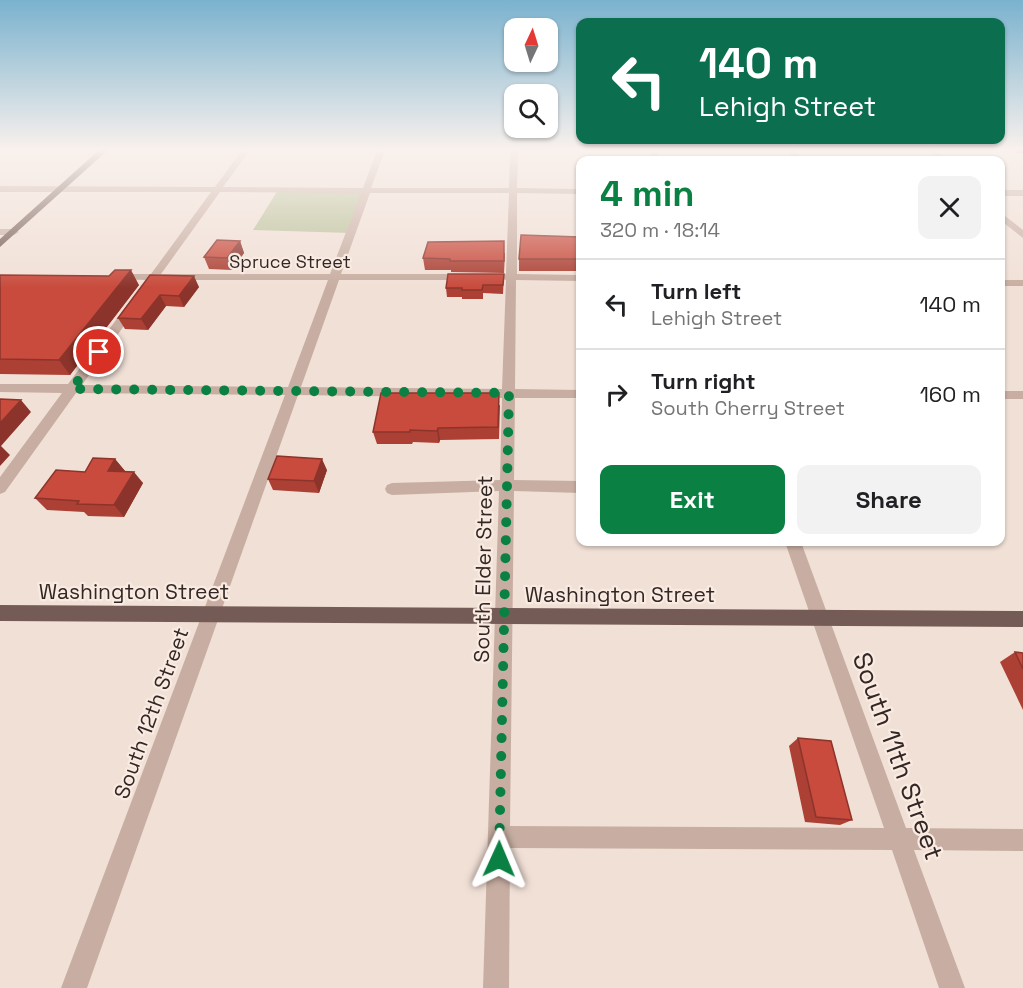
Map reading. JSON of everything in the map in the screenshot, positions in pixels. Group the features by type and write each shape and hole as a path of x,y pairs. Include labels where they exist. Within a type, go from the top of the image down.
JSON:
{"main road":[{"path":"0,244 53,196"},
{"name":"Washington Street","path":"0,613 1023,619"}],"street":[{"path":"2,484 213,196"},
{"name":"South 12th Street","path":"74,988 364,196"},
{"name":"South Elder Street","path":"496,988 513,196"},
{"path":"1005,219 1023,235"},
{"path":"0,232 14,232"},
{"name":"Spruce Street","path":"107,277 476,277"},
{"path":"488,277 576,278"},
{"path":"1005,283 1023,284"},
{"path":"0,388 576,394"},
{"path":"1005,395 1023,395"},
{"path":"392,489 507,485 576,487"},
{"name":"South 11th Street","path":"794,546 952,988"},
{"path":"499,837 1023,840"}],"green space":[{"path":"274,196 364,196 351,233 253,230"}],"building":[{"path":"521,235 576,237 576,259 519,259"},
{"path":"217,240 240,241 227,258 204,257"},
{"path":"504,241 504,261 450,261 450,259 423,258 428,242"},
{"path":"115,270 131,270 59,360 0,359 0,275 109,276"},
{"path":"448,274 504,274 503,285 483,285 482,290 446,288"},
{"path":"150,275 194,276 179,296 160,295 141,319 118,318"},
{"path":"381,393 499,393 498,427 373,432"},
{"path":"0,399 21,400 0,423"},
{"path":"277,456 322,459 314,481 268,479"},
{"path":"93,458 115,459 108,471 134,472 114,505 77,504 79,501 35,498 56,470 85,472"},
{"path":"1015,652 1023,653 1023,669"},
{"path":"798,738 831,741 852,820 816,817"}],"route":[{"path":"99,352 72,389 509,393 499,859"}]}
